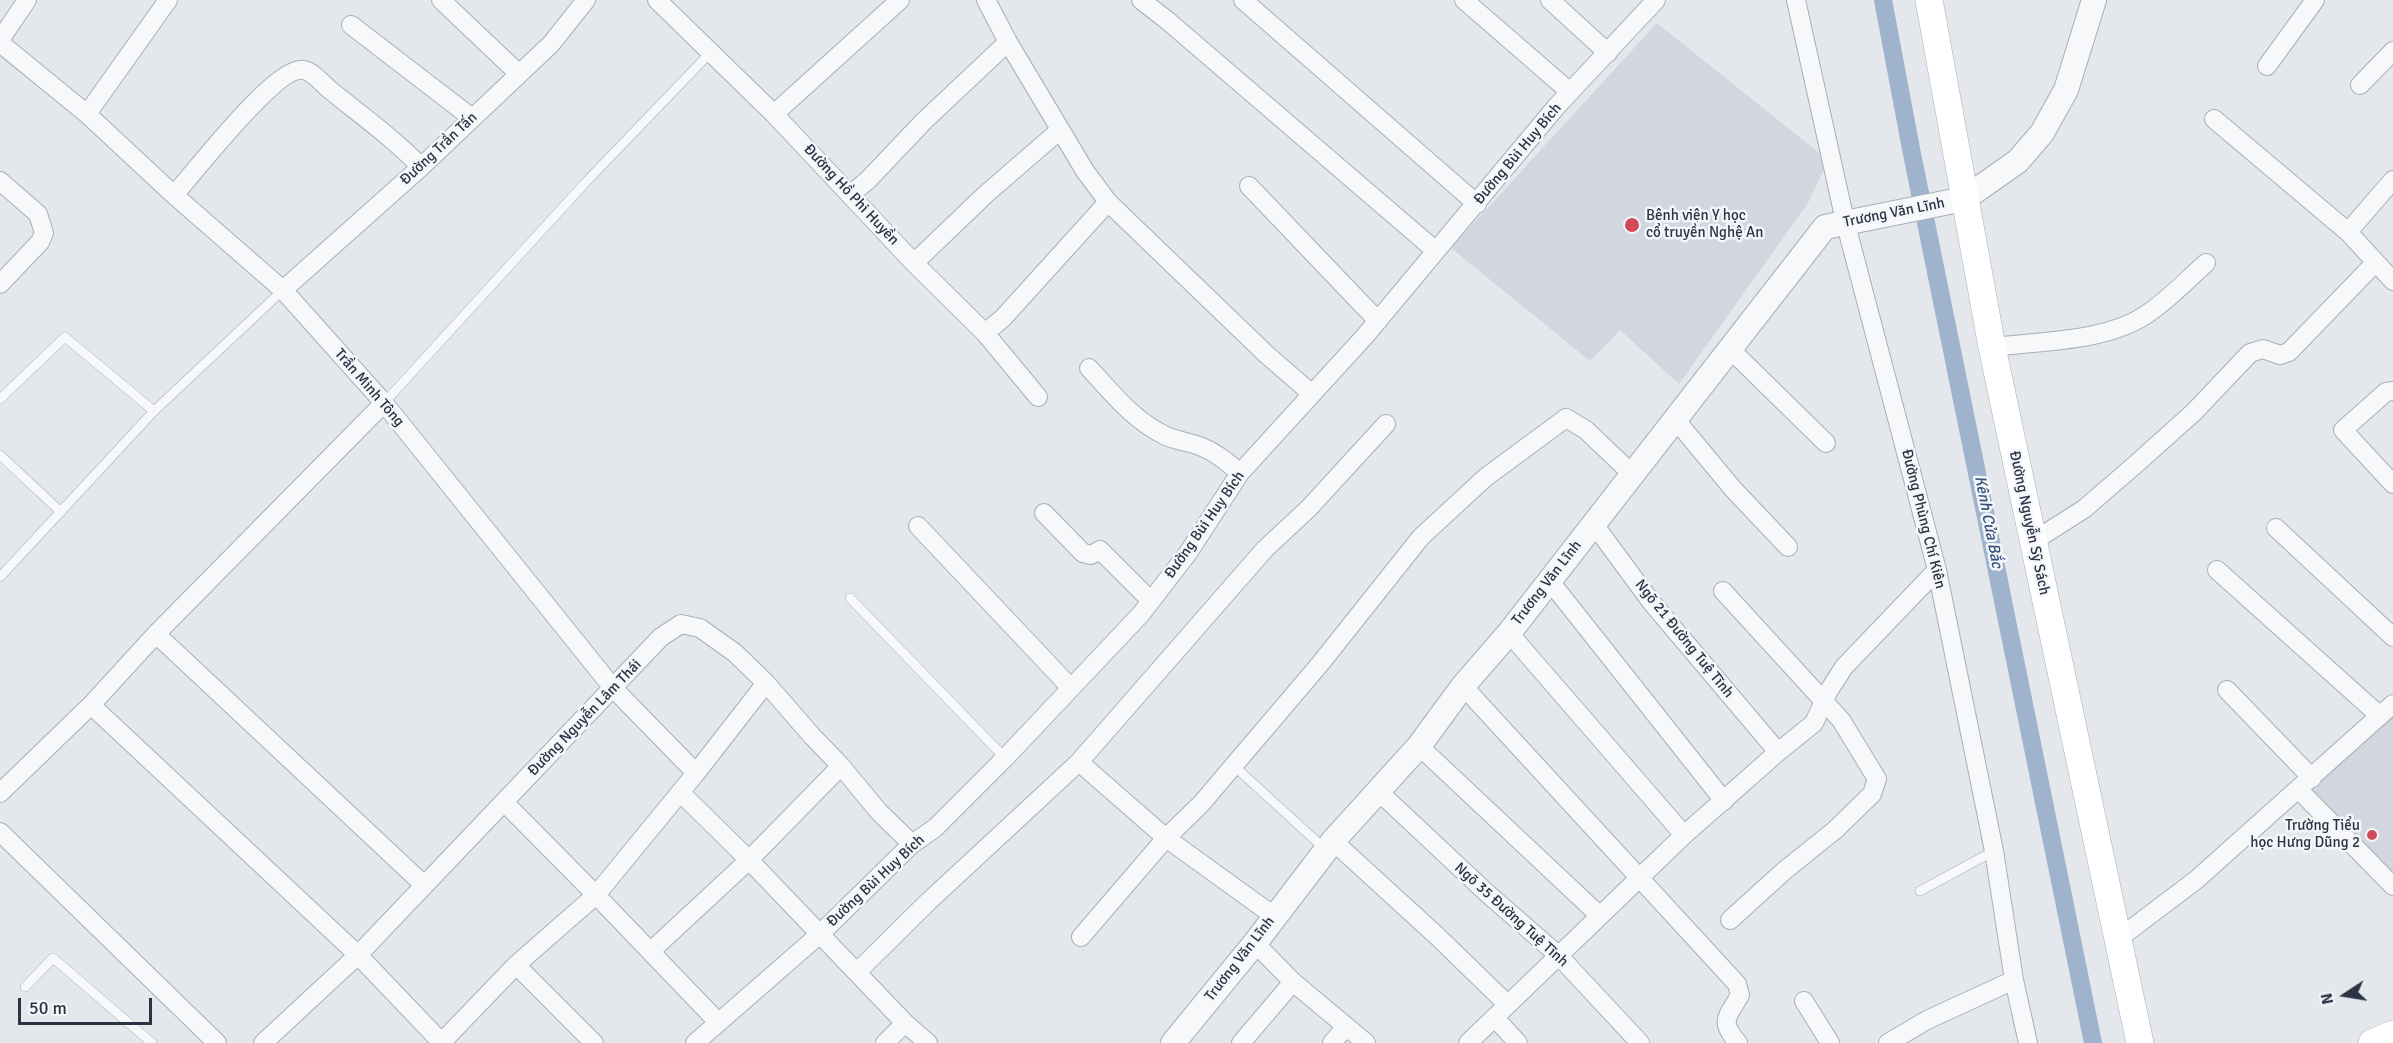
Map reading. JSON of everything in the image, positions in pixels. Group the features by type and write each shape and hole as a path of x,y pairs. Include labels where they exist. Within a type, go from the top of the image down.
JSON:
{"main road":[{"name":"Đường Nguyễn Sỹ Sách","path":"1929,0 1959,200 2140,1043"},
{"path":"2372,1043 2393,1034"}],"street":[{"path":"0,42 27,0"},
{"path":"87,114 168,0"},
{"path":"441,0 519,73"},
{"name":"Đường Trần Tấn","path":"284,290 421,167 551,44 586,0"},
{"name":"Đường Hồ Phi Huyền","path":"657,0 774,114 914,264 985,333 1038,397"},
{"path":"774,114 900,0"},
{"path":"986,0 1060,130 1085,171 1108,202 1266,354 1312,394"},
{"path":"1141,0 1436,251"},
{"path":"1242,0 1477,204"},
{"path":"1464,0 1570,92"},
{"path":"1550,0 1608,53"},
{"name":"Đường Phùng Chí Kiên","path":"1796,0 1845,221 1937,570 1994,850 2014,980 2028,1043"},
{"path":"1959,200 2018,161 2042,133 2066,90 2094,0"},
{"path":"2267,66 2315,0"},
{"name":"Đường Bùi Huy Bích","path":"695,1043 820,934 912,844 936,828 1141,614 1188,553 1240,473 1378,321 1570,92 1608,53 1651,2"},
{"path":"351,25 472,118"},
{"name":"Trần Minh Tông","path":"0,42 87,114 174,195 284,290 384,403 614,688 696,773"},
{"path":"850,195 1008,42"},
{"path":"2360,85 2393,51"},
{"path":"174,195 263,93 281,78 298,70 308,72 360,112 421,167"},
{"path":"2214,119 2348,232 2393,281"},
{"path":"914,264 986,194 1060,130"},
{"path":"2348,232 2393,180"},
{"path":"0,181 34,209 44,233 40,242 0,284"},
{"path":"1249,186 1378,321"},
{"name":"Trương Văn Lĩnh","path":"1173,1043 1255,943 1330,846 1419,747 1463,686 1509,633 1825,227 1845,221 1959,200"},
{"path":"985,333 1004,318 1108,202"},
{"path":"1992,347 2106,332 2138,319 2163,302 2206,263"},
{"path":"2032,542 2084,509 2136,465 2194,412 2250,353 2263,349 2280,355 2289,352 2375,264"},
{"path":"1730,349 1826,443"},
{"path":"1089,368 1130,411 1150,426 1167,436 1202,447 1221,457 1240,473"},
{"path":"2393,391 2386,392 2343,430 2393,484"},
{"path":"0,793 91,705 156,634 384,403"},
{"path":"1081,937 1166,838 1201,804 1320,664 1421,537 1486,477 1556,423 1566,418 1576,422 1632,474"},
{"path":"1675,419 1733,489 1788,547"},
{"path":"857,972 929,901 1079,762 1265,549 1309,508 1386,424"},
{"path":"1044,513 1083,553 1091,555 1100,550 1150,600"},
{"name":"Ngõ 21 Đường Tuệ Tĩnh","path":"1593,523 1652,603 1778,752"},
{"path":"918,526 1071,688"},
{"path":"2276,528 2393,636"},
{"path":"1468,1043 1684,835 1814,723 1844,667 1937,570"},
{"path":"2118,939 2196,880 2306,784 2386,710 2217,570"},
{"path":"1549,580 1724,801"},
{"path":"1723,591 1841,720 1876,779 1872,794 1730,920"},
{"name":"Đường Nguyễn Lâm Thái","path":"263,1043 358,955 423,884 661,637 681,624 700,628 735,653 766,683 879,812 912,844"},
{"path":"1509,633 1684,835"},
{"path":"156,634 423,884"},
{"path":"91,705 358,955 442,1043 516,965 596,895 766,683"},
{"path":"1463,686 1737,984 1740,995 1727,1013 1726,1026 1738,1043"},
{"path":"2227,690 2393,886"},
{"path":"1419,747 1600,916"},
{"path":"1079,762 1166,838 1274,916"},
{"path":"651,951 749,860 841,766"},
{"name":"Ngõ 35 Đường Tuệ Tĩnh","path":"1378,791 1488,894 1558,955 1640,1043"},
{"path":"680,792 749,860 905,1023 928,1043"},
{"path":"504,802 718,1022"},
{"path":"0,832 217,1043"},
{"path":"1330,846 1437,936 1507,1004"},
{"path":"1255,943 1293,982 1366,1043"},
{"path":"516,965 594,1043"},
{"path":"1888,1043 1927,1020 2014,980"},
{"path":"1241,1043 1293,982"},
{"path":"1804,1001 1830,1043"},
{"path":"1495,1018 1518,1043"},
{"path":"885,1043 905,1023"},
{"path":"1332,1043 1346,1027"}],"lane":[{"path":"384,403 585,183 710,52"},
{"path":"0,577 154,411 284,290"},
{"path":"0,399 65,337 154,411"},
{"path":"0,455 61,512"},
{"path":"850,598 1005,758"},
{"path":"1233,765 1330,846"},
{"path":"1920,891 1994,850"},
{"path":"25,987 53,958 152,1043"}],"shaded area":[{"name":"Bệnh viện Y học cổ truyền Nghệ An","path":"1657,23 1828,160 1808,203 1679,384 1620,330 1590,361 1451,248"},
{"name":"Trường Tiểu học Hưng Dũng 2","path":"2393,714 2393,878 2309,791"}],"waterway":[{"name":"Kênh Cửa Bắc","path":"1883,0 1912,154 2093,1043"}],"place":[{"name":"Bệnh viện Y học cổ truyền Nghệ An","path":"1632,225"},
{"name":"Trường Tiểu học Hưng Dũng 2","path":"2372,835"}]}
